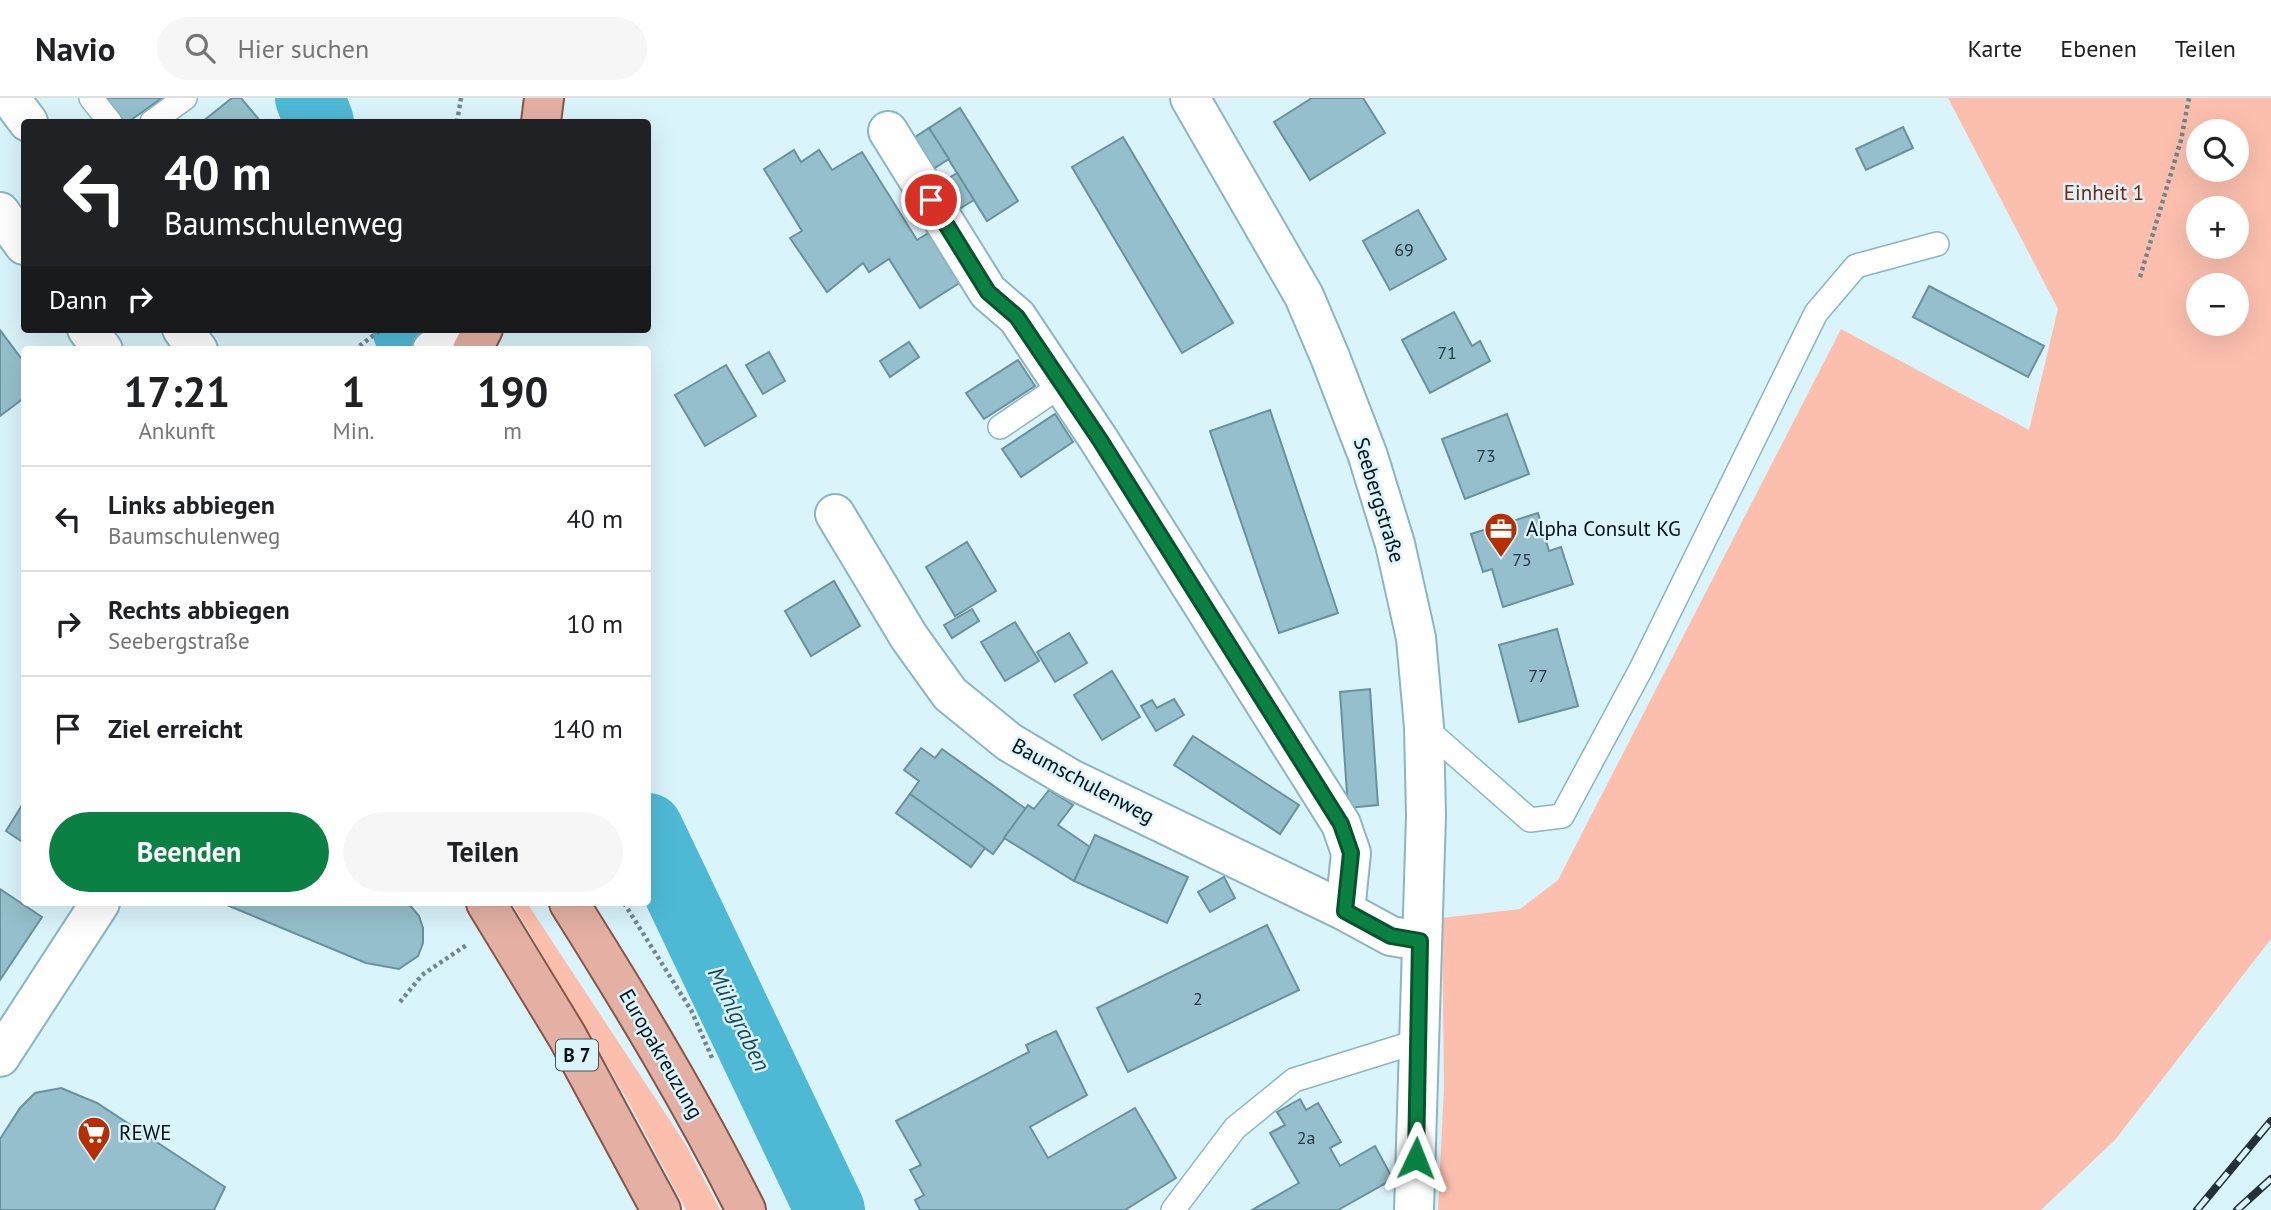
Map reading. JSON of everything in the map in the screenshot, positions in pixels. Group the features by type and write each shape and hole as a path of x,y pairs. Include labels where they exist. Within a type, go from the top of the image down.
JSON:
{"main road":[{"path":"541,119 544,98"},
{"name":"Europakreuzung","path":"571,906 712,1141 746,1210"},
{"name":"B 7","path":"492,913 566,1036 661,1210"}],"street":[{"path":"10,98 26,119"},
{"name":"Seebergstraße","path":"1190,98 1304,296 1368,456 1395,544 1416,638 1424,727 1426,815 1420,941 1414,1210"},
{"path":"888,131 988,292 1017,317 1062,385 1341,824 1351,853 1345,911"},
{"path":"0,212 21,241"},
{"path":"443,346 475,335"},
{"name":"Baumschulenweg","path":"835,514 909,637 950,694 1009,742 1071,779 1345,911 1391,936 1420,941"},
{"path":"0,1057 98,906"}],"lane":[{"path":"91,98 108,119"},
{"path":"156,119 185,98"},
{"path":"1424,727 1530,820 1562,816 1641,669 1816,313 1856,266 1937,244"},
{"path":"1000,427 1062,385"},
{"path":"1173,1210 1235,1128 1294,1080 1419,1041"}],"path":[{"path":"458,119 461,98"},
{"path":"2140,277 2180,140 2189,98"},
{"path":"359,346 377,333"},
{"path":"400,1002 422,975 492,913"}],"green space":[{"name":"Einheit 1","path":"1948,98 2271,98 2271,939 2115,1140 2041,1210 1438,1210 1444,1087 1442,918 1520,909 1558,880 1841,329 2029,430 2058,309"},
{"path":"514,906 529,906 686,1145 720,1210 686,1210 629,1103"}],"building":[{"path":"106,98 162,98 132,119 122,119"},
{"path":"232,98 241,98 258,119 206,119"},
{"path":"1312,98 1363,98 1385,133 1310,180 1274,122"},
{"path":"960,108 1018,201 987,221 929,128"},
{"path":"1903,127 1913,148 1866,170 1856,149"},
{"path":"929,128 949,159 925,174 906,143"},
{"path":"1123,137 1233,323 1182,353 1072,167"},
{"path":"794,150 801,162 819,150 832,170 862,152 917,240 930,232 961,282 920,308 889,259 869,272 863,263 827,292 790,238 802,231 764,169"},
{"path":"957,173 974,200 951,214 934,187"},
{"path":"1418,210 1446,259 1390,290 1363,241"},
{"path":"1929,286 2044,346 2028,377 1913,317"},
{"path":"1454,312 1472,346 1480,341 1490,361 1430,393 1402,340"},
{"path":"0,330 21,358 21,400 0,416"},
{"path":"909,342 919,357 890,377 880,361"},
{"path":"769,352 785,381 763,394 746,365"},
{"path":"1018,360 1035,386 984,419 966,393"},
{"path":"726,365 756,416 705,446 675,395"},
{"path":"1270,410 1338,613 1279,633 1210,431"},
{"path":"1055,414 1073,442 1021,477 1002,449"},
{"path":"1507,414 1529,474 1465,499 1442,439"},
{"path":"1538,513 1549,551 1561,547 1573,584 1503,607 1492,569 1483,572 1471,534"},
{"path":"967,542 996,591 955,616 926,567"},
{"path":"834,581 860,626 811,656 785,611"},
{"path":"972,609 979,621 952,638 944,625"},
{"path":"1015,622 1039,661 1005,681 981,642"},
{"path":"1557,629 1578,706 1519,722 1499,645"},
{"path":"1069,633 1087,663 1055,682 1037,652"},
{"path":"1112,671 1140,717 1102,740 1074,695"},
{"path":"1370,689 1378,805 1348,808 1340,692"},
{"path":"1174,699 1184,715 1156,731 1141,706 1152,700 1157,708"},
{"path":"1193,736 1299,805 1280,834 1174,765"},
{"path":"921,748 935,758 942,749 1026,809 993,854 910,794 919,781 904,770"},
{"path":"1049,790 1073,805 1058,825 1090,847 1074,881 1004,838 1028,805 1034,809"},
{"path":"910,794 985,848 971,867 896,813"},
{"path":"21,807 21,841 6,831"},
{"path":"1095,835 1188,877 1167,923 1074,881"},
{"path":"1224,877 1235,898 1210,912 1198,892"},
{"path":"0,889 21,903 21,906 42,917 0,980"},
{"path":"229,906 411,906 419,916 423,928 423,943 418,956 399,969 366,963"},
{"path":"1267,925 1299,990 1128,1072 1097,1008"},
{"path":"1056,1031 1087,1095 1030,1127 1048,1158 1135,1108 1176,1178 1125,1210 920,1210 915,1200 924,1195 910,1170 921,1165 896,1121 1029,1052 1026,1045"},
{"name":"REWE","path":"61,1088 97,1103 225,1187 214,1210 0,1210 0,1139 20,1108 35,1093"},
{"path":"1300,1099 1306,1110 1318,1103 1341,1142 1330,1148 1340,1166 1375,1146 1393,1179 1338,1210 1252,1210 1299,1183 1270,1133 1285,1125 1277,1112"}],"waterway":[{"name":"Mühlgraben","path":"310,98 318,119"},
{"name":"Mühlgraben","path":"409,333 415,346"},
{"name":"Mühlgraben","path":"651,834 830,1210"}],"railway":[{"path":"2197,1210 2271,1121"},
{"path":"2237,1210 2271,1179"}],"place":[{"name":"Alpha Consult KG","path":"1501,559"},
{"name":"REWE","path":"94,1163"}],"route":[{"path":"931,200 988,292 1017,317 1100,440 1341,824 1351,853 1345,911 1391,936 1420,941 1416,1158"}]}
